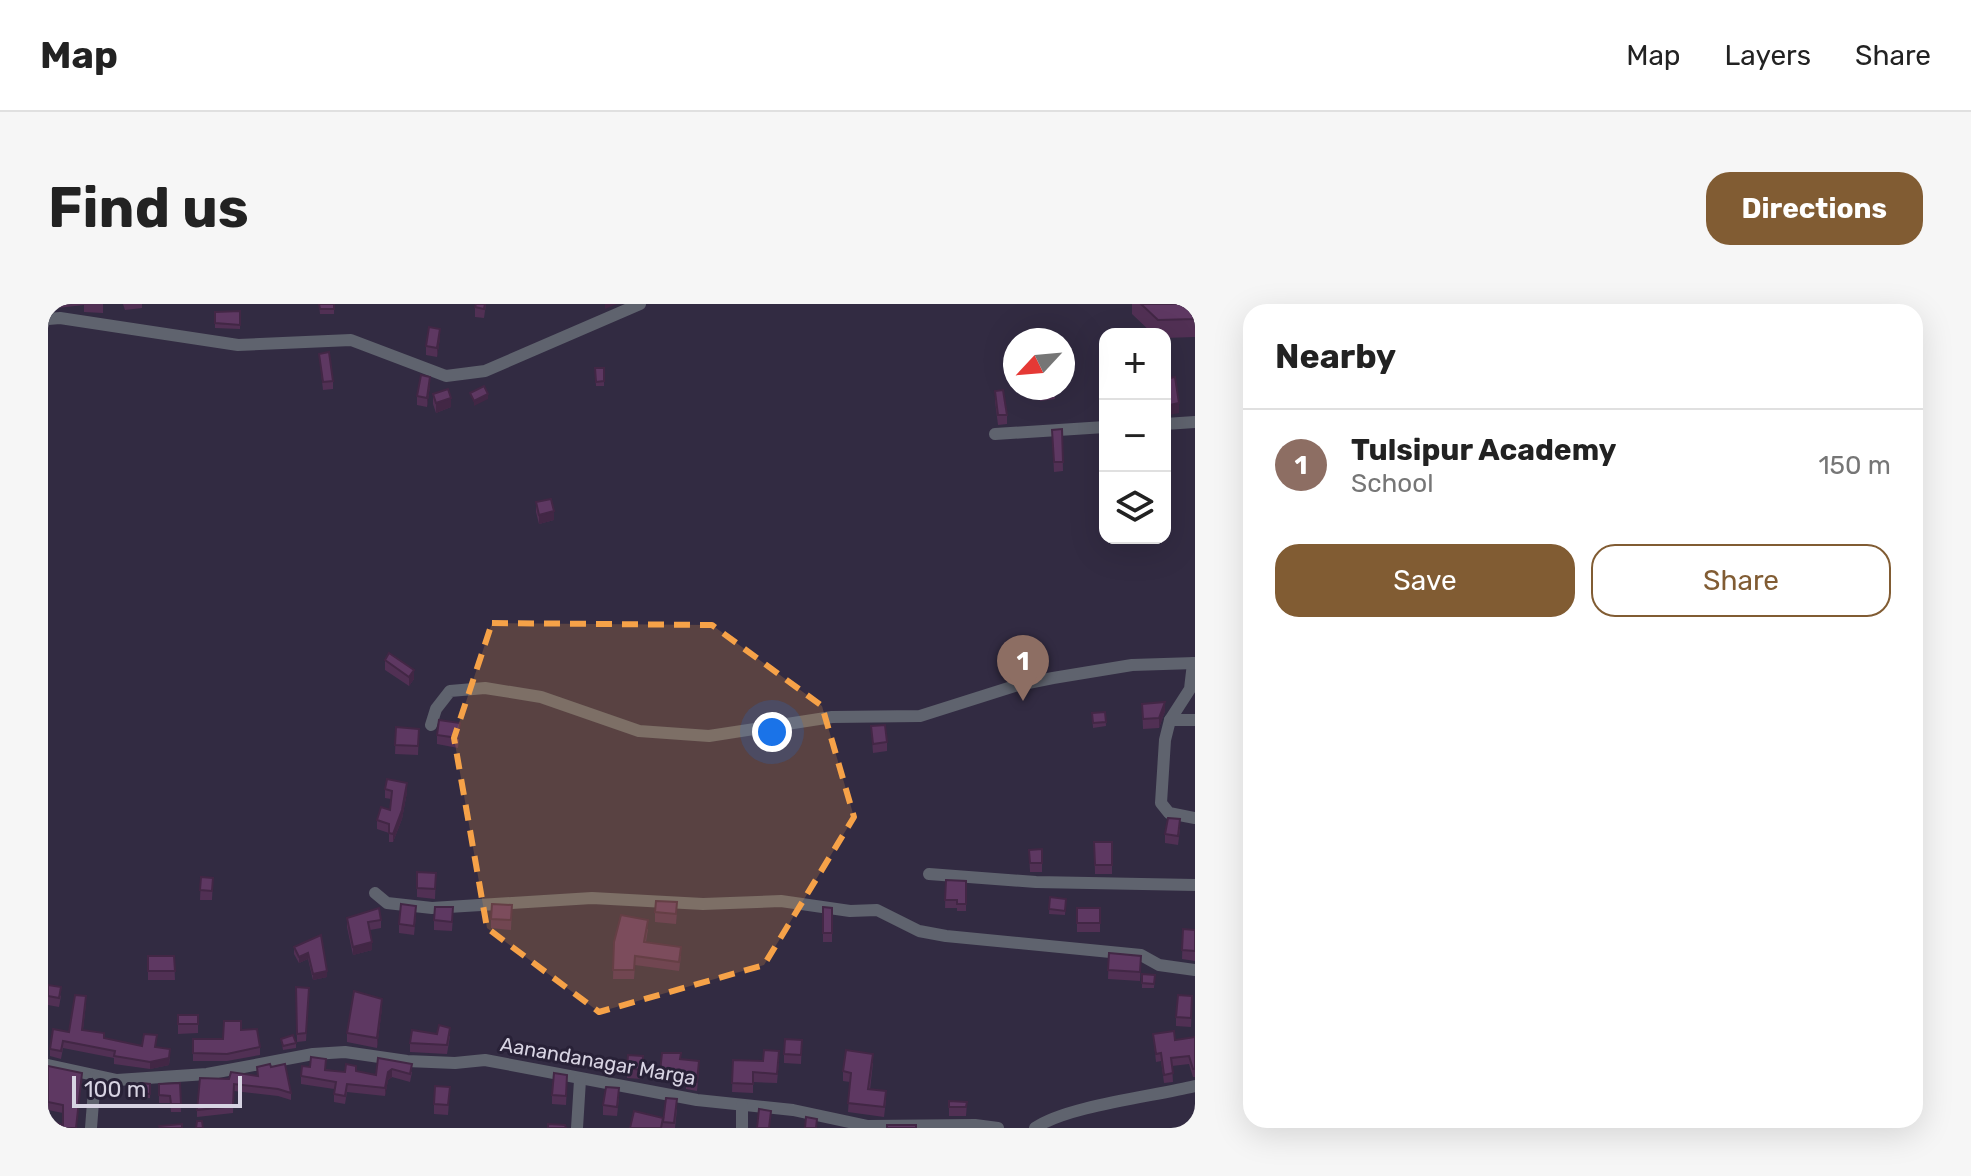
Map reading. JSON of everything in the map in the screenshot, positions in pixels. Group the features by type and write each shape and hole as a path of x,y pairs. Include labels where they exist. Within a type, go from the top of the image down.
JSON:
{"street":[{"path":"48,319 60,318 238,345 351,340 446,376 485,371 640,304"},
{"path":"1171,424 1195,422"},
{"path":"995,434 1099,427"},
{"path":"431,725 436,709 450,691 485,688 541,697 639,731 709,736 832,717 928,715 969,699 1041,680 1132,665 1194,663 1190,689 1170,720 1165,740 1161,803 1169,813 1195,818"},
{"path":"1170,720 1195,720"},
{"path":"929,874 1036,882 1195,885"},
{"path":"375,893 387,903 432,908 592,898 703,904 781,901 850,911 877,910 919,931 1141,955 1159,965 1195,970"},
{"name":"Aanandanagar Marga","path":"48,1065 117,1080 207,1074 313,1054 345,1052 407,1061 455,1063 485,1060 580,1080 793,1110 882,1128 934,1124 998,1128"},
{"path":"91,1128 95,1077"},
{"path":"577,1128 580,1080"},
{"path":"1035,1128 1063,1116 1156,1092 1195,1086"},
{"path":"742,1105 742,1128"}],"highlighted area":[{"path":"492,623 712,625 822,706 854,817 764,965 599,1012 487,928 454,738"}],"building":[{"path":"319,304 334,304 334,309 320,309"},
{"path":"1141,304 1195,304 1195,319 1158,320"},
{"path":"240,311 240,325 215,323 215,312"},
{"path":"429,327 440,329 437,348 426,346"},
{"path":"329,352 333,381 323,382 319,354"},
{"path":"595,368 604,368 604,381 596,382"},
{"path":"421,375 430,377 427,398 417,396"},
{"path":"1175,377 1179,403 1171,405 1171,400 1171,378"},
{"path":"484,386 488,394 474,401 470,393"},
{"path":"448,389 451,398 436,403 433,394"},
{"path":"1003,390 1007,415 998,415 995,391"},
{"path":"1062,429 1063,462 1054,462 1052,430"},
{"path":"551,499 554,511 539,515 536,502"},
{"path":"389,653 414,670 409,677 385,660"},
{"path":"1165,702 1159,718 1143,719 1142,704"},
{"path":"1105,712 1106,722 1093,723 1092,713"},
{"path":"439,720 460,723 458,738 437,735"},
{"path":"885,725 887,742 873,744 871,726"},
{"path":"396,727 419,729 418,746 395,745"},
{"path":"387,779 407,783 393,834 389,833 389,824 377,820 381,807 390,810 392,791 385,789"},
{"path":"1168,818 1180,819 1178,836 1165,834"},
{"path":"1094,842 1112,842 1112,865 1095,865"},
{"path":"1042,849 1042,863 1030,863 1029,850"},
{"path":"417,872 436,873 435,889 417,888"},
{"path":"201,877 213,878 212,891 200,890"},
{"path":"946,880 966,881 966,904 945,900"},
{"path":"1050,897 1066,899 1065,911 1049,909"},
{"path":"656,901 677,902 676,914 655,912"},
{"path":"401,904 416,906 414,926 399,924"},
{"path":"492,904 512,905 511,920 491,919"},
{"path":"435,907 453,907 452,922 434,920"},
{"path":"823,907 832,908 832,933 823,933"},
{"path":"379,908 381,920 368,922 372,942 353,947 347,918"},
{"path":"1077,908 1100,908 1100,923 1077,923"},
{"path":"621,915 648,920 644,942 681,947 679,962 635,956 634,970 613,970 614,942"},
{"path":"1183,929 1195,930 1195,951 1182,950"},
{"path":"321,935 327,971 313,974 308,953 299,957 294,947"},
{"path":"1109,953 1141,956 1140,972 1108,970"},
{"path":"148,956 174,956 175,971 148,971"},
{"path":"1142,974 1155,975 1154,984 1142,983"},
{"path":"48,985 61,987 59,998 48,996"},
{"path":"296,987 309,988 306,1033 297,1034"},
{"path":"354,991 382,999 377,1038 347,1033"},
{"path":"75,995 86,996 82,1030 104,1033 104,1038 142,1046 144,1034 157,1035 155,1047 170,1049 169,1058 150,1062 114,1056 115,1051 63,1041 61,1051 50,1049 53,1029 69,1032"},
{"path":"1178,995 1192,996 1191,1018 1176,1017"},
{"path":"178,1015 198,1015 198,1024 178,1024"},
{"path":"224,1021 241,1021 241,1030 257,1029 260,1047 227,1054 193,1053 193,1039 223,1039"},
{"path":"439,1025 450,1028 447,1045 410,1043 412,1030 437,1034"},
{"path":"1174,1031 1175,1040 1195,1037 1195,1069 1189,1056 1171,1058 1173,1073 1164,1075 1161,1053 1156,1054 1153,1034"},
{"path":"293,1035 296,1043 283,1046 281,1039"},
{"path":"785,1039 802,1040 801,1055 784,1054"},
{"path":"764,1050 779,1051 777,1074 753,1072 753,1084 732,1083 733,1060 763,1061"},
{"path":"846,1050 873,1054 868,1089 886,1091 884,1107 848,1103 851,1073 843,1071"},
{"path":"662,1053 681,1053 680,1059 699,1061 697,1082 686,1080 686,1075 660,1072"},
{"path":"628,1055 643,1056 642,1070 627,1068"},
{"path":"311,1057 326,1059 325,1070 345,1072 346,1064 356,1066 356,1071 376,1075 378,1058 412,1064 410,1074 392,1069 388,1072 385,1088 347,1084 345,1096 334,1094 336,1082 301,1076 302,1066 310,1067"},
{"path":"270,1064 271,1067 285,1064 291,1093 234,1084 233,1106 197,1110 200,1078 229,1079 231,1072 258,1076 257,1067"},
{"path":"48,1066 82,1073 76,1128 50,1128 52,1122 63,1125 63,1105 48,1102"},
{"path":"554,1073 567,1075 566,1096 552,1095"},
{"path":"141,1083 150,1084 150,1094 141,1093"},
{"path":"180,1083 181,1104 171,1104 170,1096 159,1095 159,1084"},
{"path":"435,1086 450,1087 448,1105 434,1104"},
{"path":"606,1087 619,1088 617,1107 603,1105"},
{"path":"666,1098 677,1099 674,1123 663,1122"},
{"path":"949,1101 967,1102 966,1107 949,1107"},
{"path":"759,1109 771,1111 769,1128 757,1128"},
{"path":"634,1111 663,1118 661,1128 630,1128"},
{"path":"806,1117 817,1119 816,1128 805,1128"},
{"path":"197,1121 202,1121 203,1128 196,1128"},
{"path":"182,1124 182,1128 159,1126"},
{"path":"548,1124 565,1125 566,1128 548,1128"},
{"path":"887,1125 916,1125 916,1128 887,1128"}],"place":[{"name":"Tulsipur Academy","path":"1023,701"}]}
